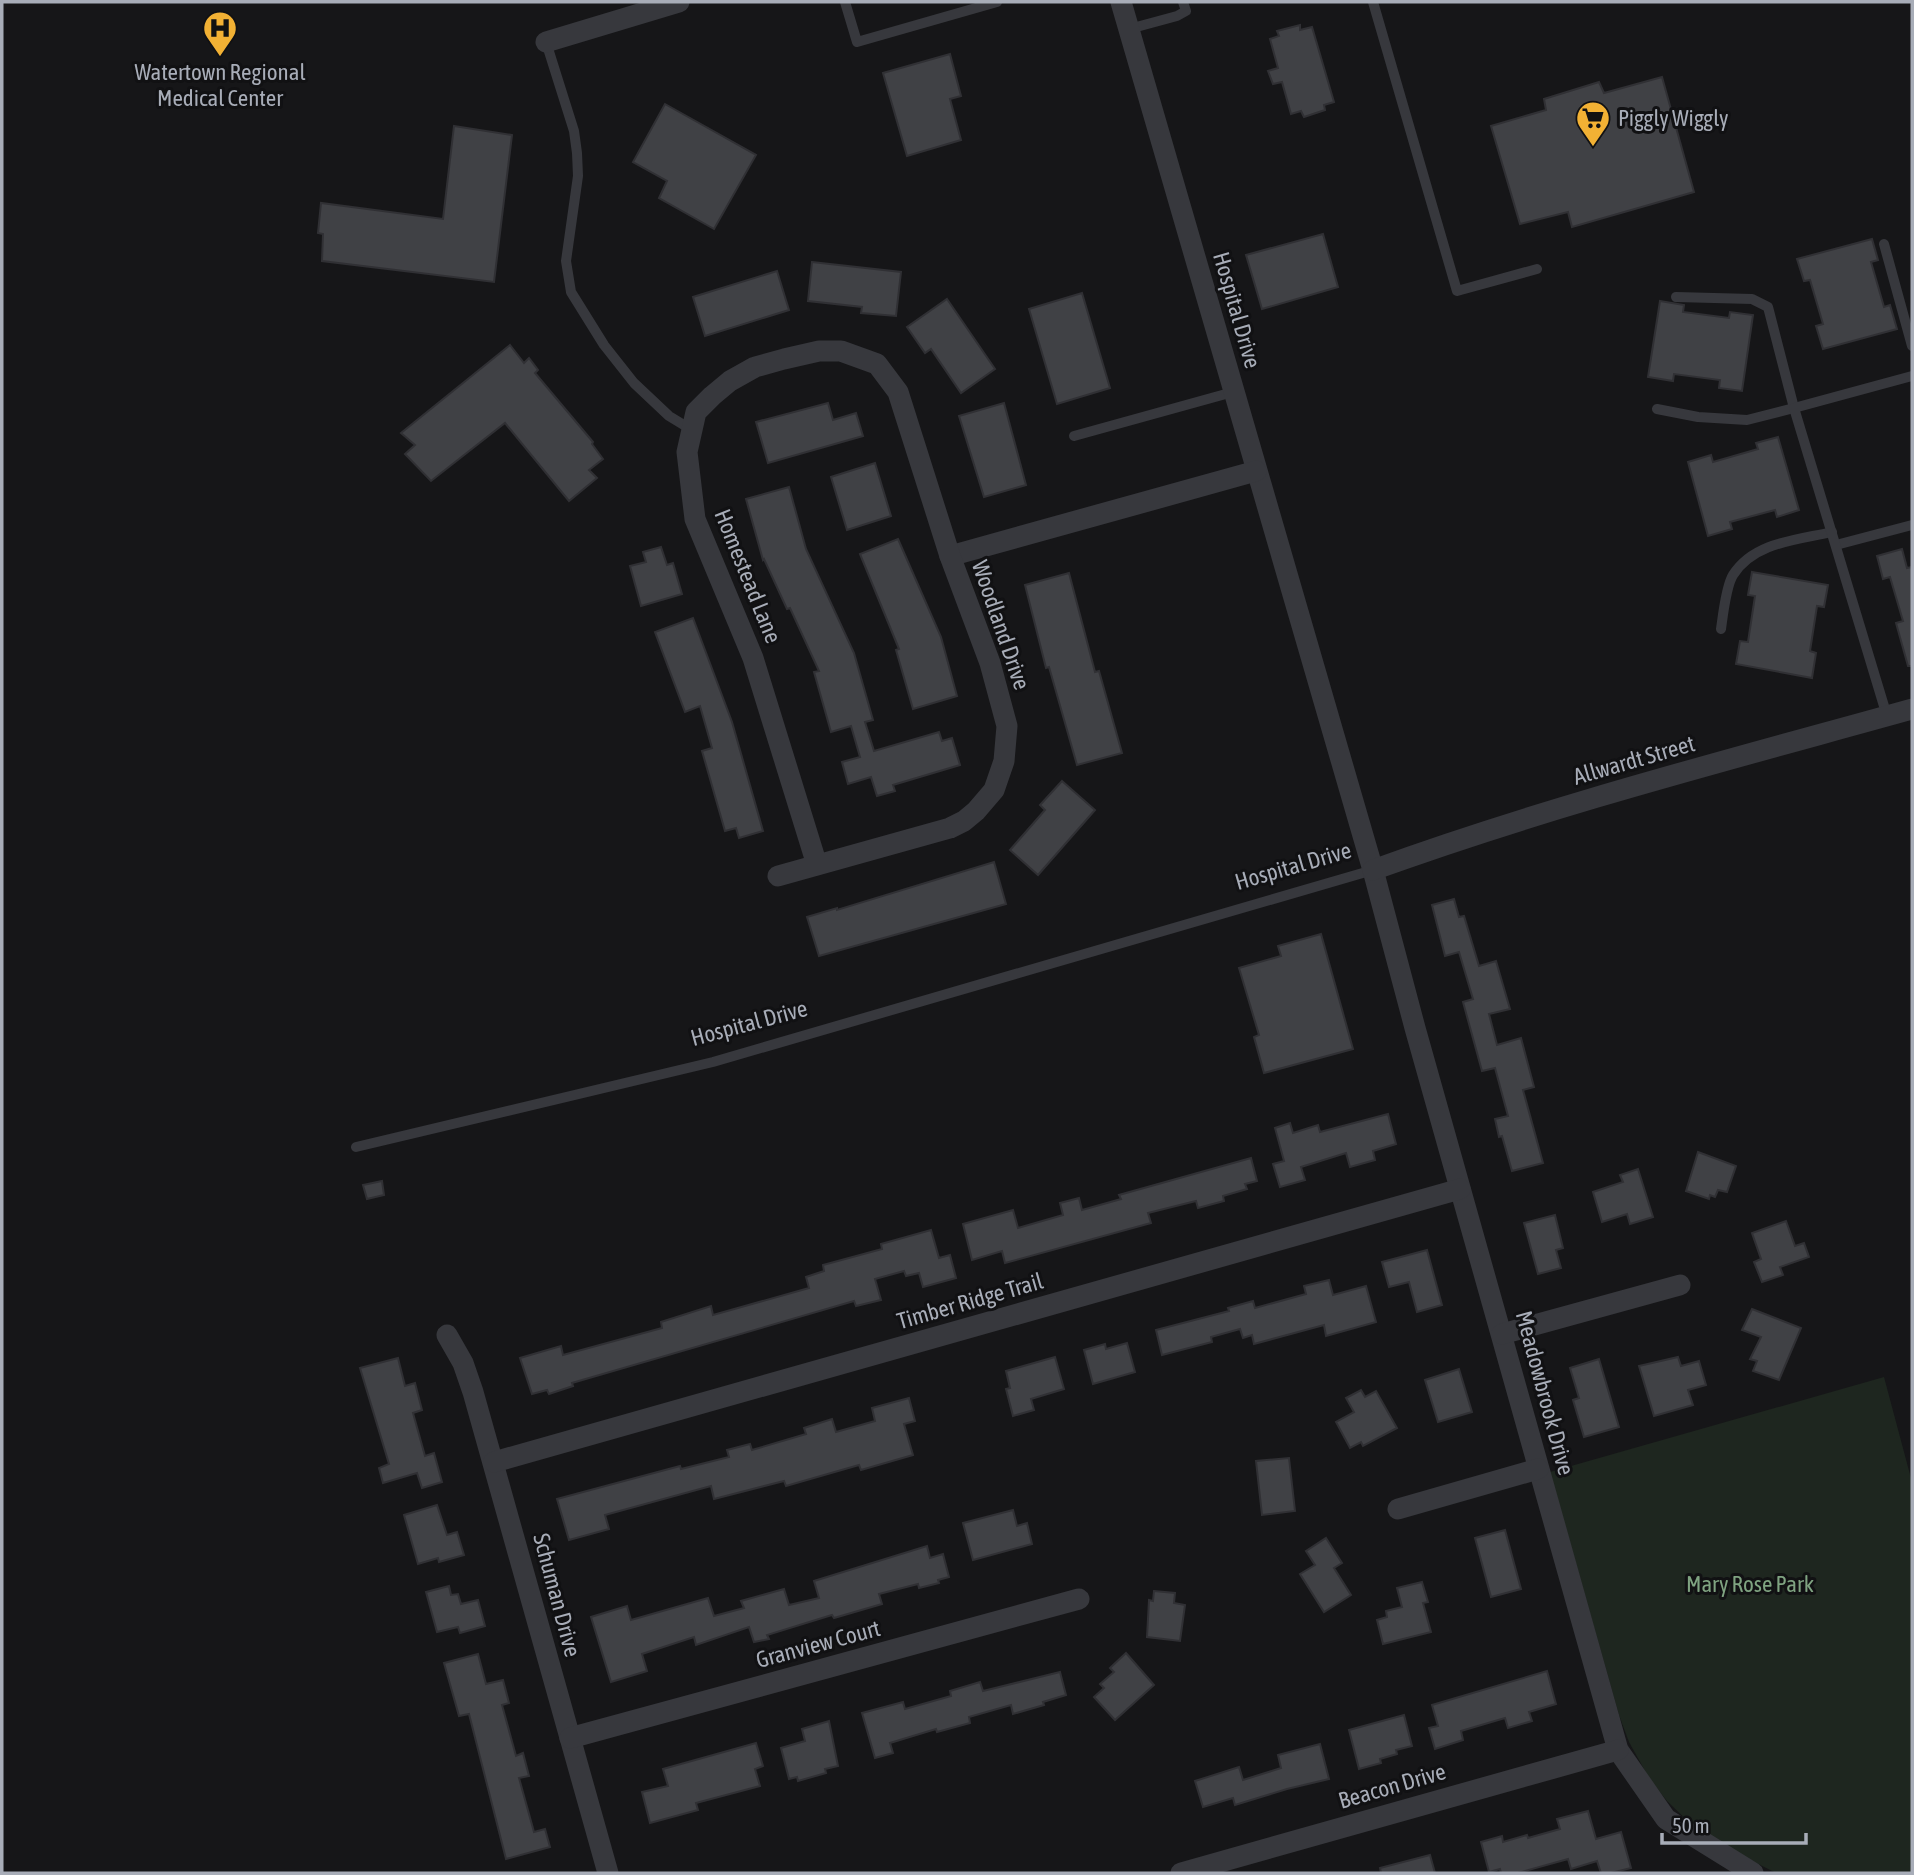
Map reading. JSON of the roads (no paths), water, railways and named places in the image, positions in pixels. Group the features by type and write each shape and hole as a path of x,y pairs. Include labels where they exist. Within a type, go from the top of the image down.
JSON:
{"street":[{"path":"546,42 680,2"},
{"name":"Hospital Drive","path":"1121,2 1373,870"},
{"name":"Homestead Lane","path":"817,865 753,658 695,519 687,452 696,412 730,381 755,368 819,351 841,351 877,364 898,393 950,556"},
{"name":"Woodland Drive","path":"778,876 950,828 970,816 994,790 1004,761 1007,726 990,663 950,556 1256,471"},
{"name":"Allwardt Street","path":"1373,870 1558,809 1912,709"},
{"name":"Meadowbrook Drive","path":"1373,870 1618,1750 1666,1819 1753,1873"},
{"name":"Timber Ridge Trail","path":"494,1462 1460,1189"},
{"path":"1502,1334 1680,1285"},
{"name":"Schuman Drive","path":"447,1335 463,1363 494,1462 608,1873"},
{"path":"1398,1509 1538,1469"},
{"name":"Granview Court","path":"570,1738 1079,1599"},
{"name":"Beacon Drive","path":"1181,1873 1618,1750"}],"lane":[{"path":"845,2 857,42 997,2"},
{"path":"1129,29 1177,16 1186,11 1183,2"},
{"path":"1373,2 1457,291 1538,269"},
{"path":"546,42 574,131 578,153 579,176 566,261 571,292 604,345 634,383 661,410 692,430"},
{"path":"1884,244 1912,346"},
{"path":"1676,298 1752,299 1768,307 1794,408 1887,716"},
{"path":"1657,409 1698,417 1747,420 1912,376"},
{"path":"1074,436 1233,392"},
{"path":"1836,545 1912,524"},
{"path":"1720,629 1731,576 1751,555 1767,547 1832,532"},
{"name":"Hospital Drive","path":"356,1147 713,1062 1373,870"}],"place":[{"name":"Watertown Regional Medical Center","path":"220,58"},
{"name":"Piggly Wiggly","path":"1593,148"}],"park label":[{"name":"Mary Rose Park","path":"1750,1584"}]}
